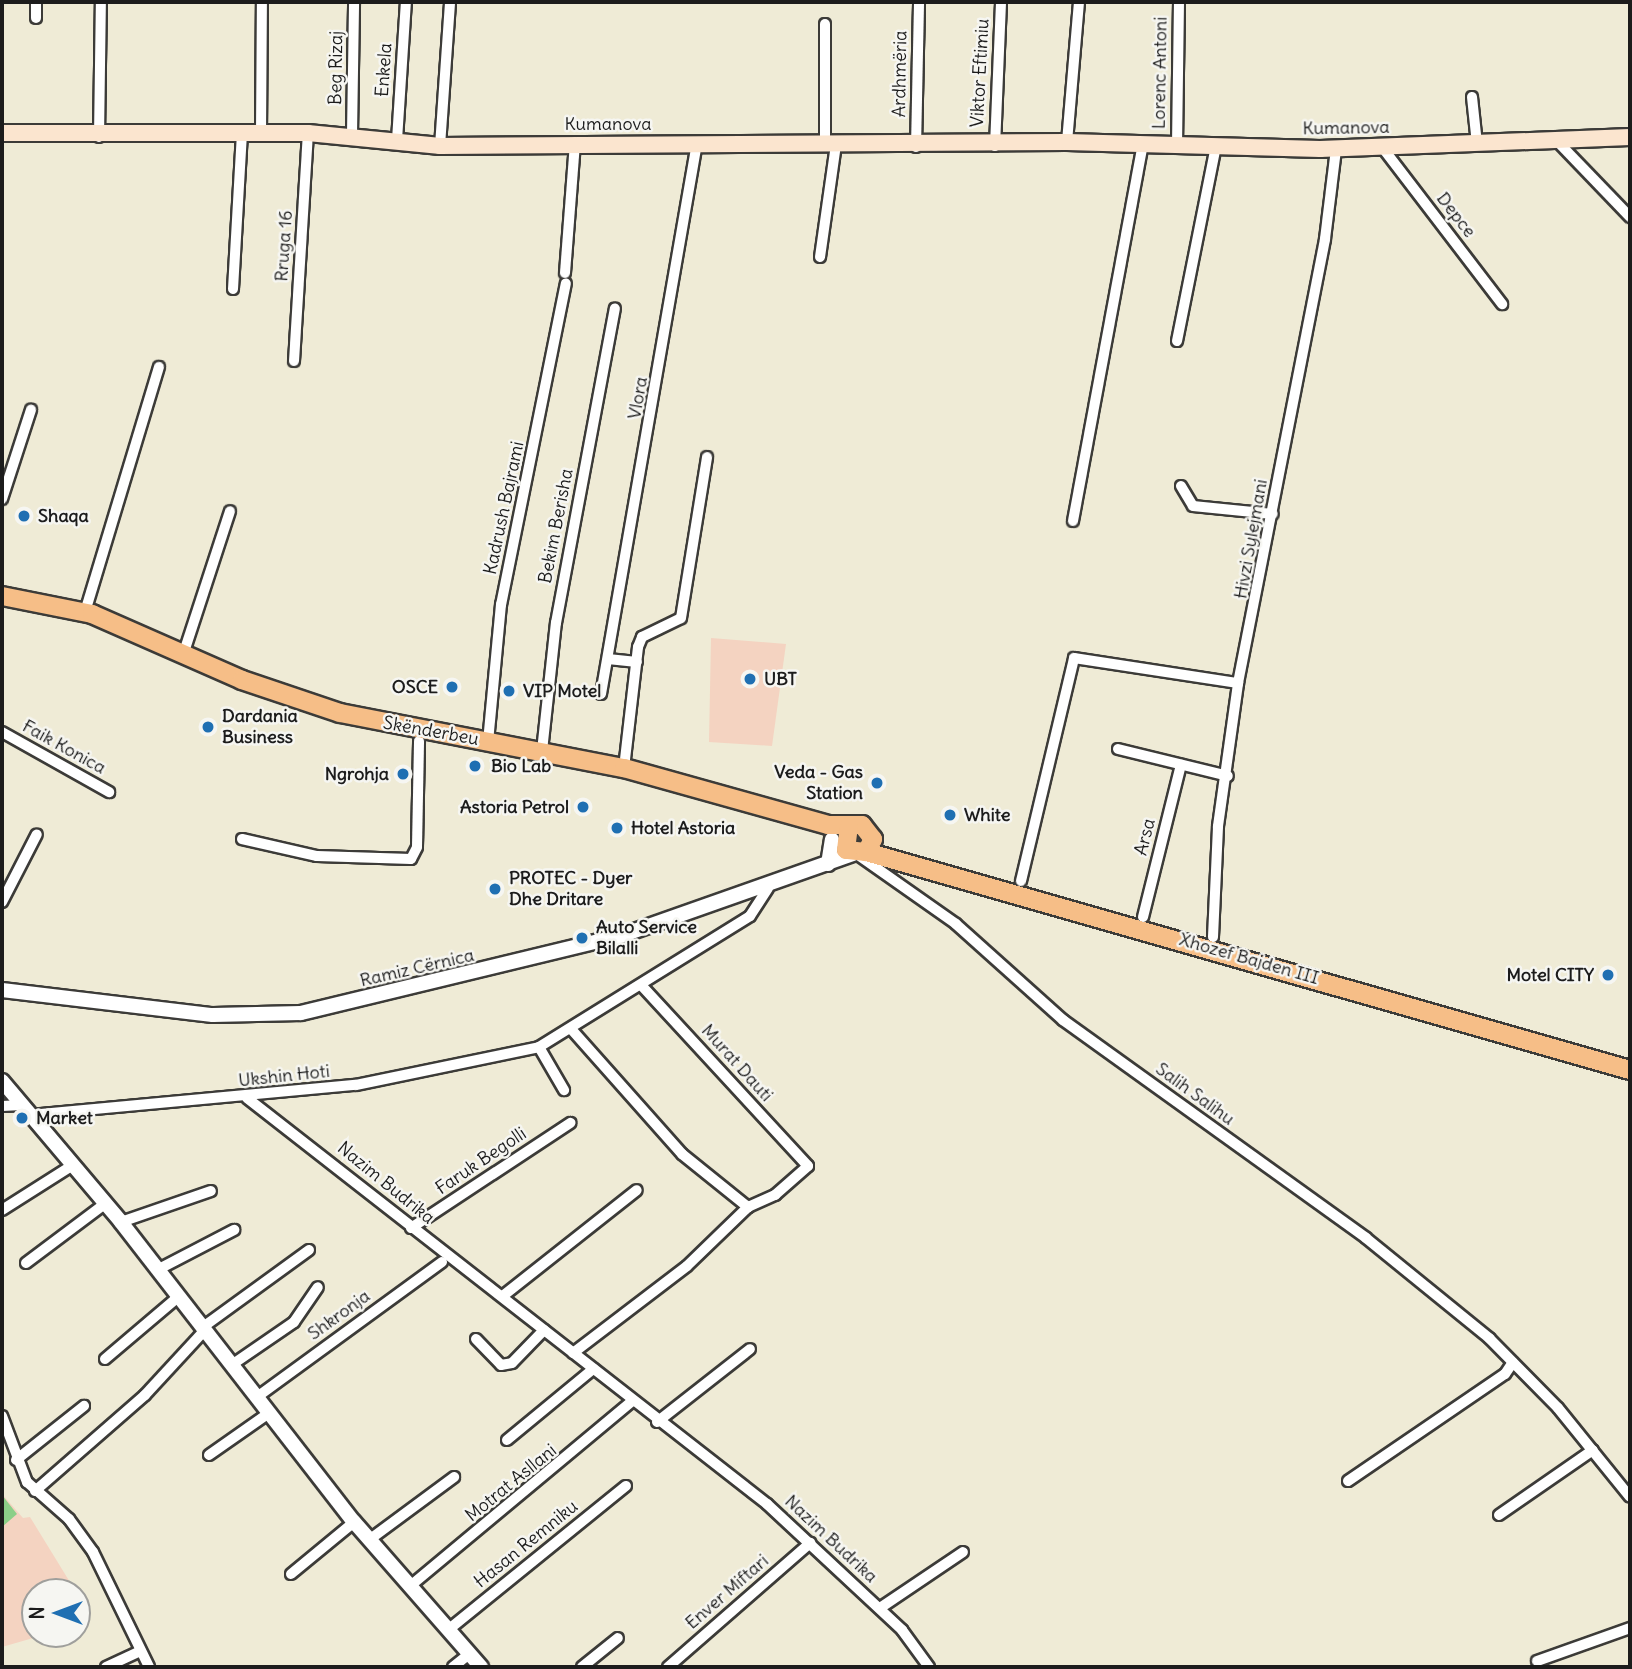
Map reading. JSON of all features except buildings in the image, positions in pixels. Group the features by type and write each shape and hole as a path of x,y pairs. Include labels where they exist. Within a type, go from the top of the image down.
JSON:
{"main road":[{"name":"Kumanova","path":"2,133 99,137 242,133 352,134 440,146 576,142 916,147 1067,142 1336,149 1630,137"},
{"name":"Skënderbeu","path":"2,596 85,612 308,704 624,768 844,846"},
{"name":"Skënderbeu","path":"2,607 89,625 304,716 419,741 622,779 844,846"},
{"name":"Xhozef Bajden III","path":"1630,1059 1021,881 871,834 862,825 844,846 1630,1070"}],"street":[{"path":"36,2 36,18"},
{"path":"99,137 101,2"},
{"path":"261,133 262,2"},
{"name":"Beg Rizaj","path":"352,134 354,2"},
{"name":"Enkela","path":"397,140 406,2"},
{"path":"440,146 450,2"},
{"name":"Ardhmëria","path":"916,147 919,2"},
{"name":"Viktor Eftimiu","path":"995,146 1001,2"},
{"path":"1067,142 1079,2"},
{"name":"Lorenc Antoni","path":"1177,145 1179,2"},
{"path":"820,257 830,144 825,24"},
{"path":"1472,97 1477,144"},
{"path":"233,289 242,133"},
{"name":"Rruga 16","path":"294,361 308,133"},
{"path":"1556,140 1630,217"},
{"name":"Kadrush Bajrami","path":"488,741 501,605 565,278 576,142"},
{"name":"Vlora","path":"601,694 697,143"},
{"path":"1073,521 1143,144"},
{"path":"1177,341 1216,146"},
{"name":"Depce","path":"1381,147 1502,304"},
{"name":"Hivzi Sylejmani","path":"1213,937 1218,826 1228,776 1238,683 1325,239 1336,149"},
{"name":"Bekim Berisha","path":"542,751 555,623 615,308"},
{"path":"85,612 159,367"},
{"path":"2,499 32,410"},
{"path":"624,768 642,638 681,618 707,457"},
{"path":"1181,486 1193,506 1273,514"},
{"path":"184,652 230,511"},
{"path":"1021,881 1074,658 1238,683"},
{"path":"608,659 637,662"},
{"name":"Faik Konica","path":"2,732 109,792"},
{"name":"Skënderbeu","path":"242,839 317,856 411,859 417,847 419,741"},
{"path":"1118,749 1228,776"},
{"name":"Arsa","path":"1143,917 1181,765"},
{"path":"2,902 37,834"},
{"name":"Ramiz Cërnica","path":"2,990 214,1015 301,1013 536,960 768,888 844,846"},
{"name":"Salih Salihu","path":"844,846 956,924 1073,1028 1366,1238 1513,1362 1593,1450 1630,1497"},
{"name":"Ukshin Hoti","path":"2,1107 26,1110 247,1098 369,1083 539,1047 572,1030 750,916 768,888"},
{"name":"Murat Dauti","path":"641,985 808,1164 775,1195 748,1207"},
{"path":"572,1030 682,1154 748,1207 687,1266 573,1353"},
{"path":"539,1047 564,1090"},
{"path":"2,1081 159,1269 354,1522 481,1667"},
{"name":"Nazim Budrika","path":"247,1098 411,1228 504,1295 657,1422 810,1543 880,1608 929,1667"},
{"name":"Faruk Begolli","path":"411,1228 570,1123"},
{"path":"2,1210 73,1165"},
{"path":"504,1295 637,1189"},
{"path":"121,1222 211,1191"},
{"path":"26,1263 106,1203"},
{"path":"159,1269 234,1230"},
{"path":"35,1491 145,1395 204,1328 309,1250"},
{"name":"Shkronja","path":"257,1396 442,1262"},
{"path":"233,1364 294,1322 318,1287"},
{"path":"105,1359 178,1297"},
{"path":"476,1339 501,1365 512,1363 544,1330"},
{"path":"657,1422 750,1349"},
{"path":"1348,1481 1506,1374 1513,1362"},
{"path":"507,1440 593,1369"},
{"name":"Motrat Asllani","path":"410,1587 632,1401"},
{"path":"16,1460 84,1406"},
{"path":"209,1455 269,1413"},
{"path":"2,1416 6,1444 35,1491 69,1519 93,1552 149,1667"},
{"path":"1499,1515 1593,1450"},
{"path":"369,1540 454,1478"},
{"name":"Hasan Remniku","path":"448,1630 626,1486"},
{"path":"291,1574 354,1522"},
{"name":"Enver Miftari","path":"668,1667 810,1543"},
{"name":"Nazim Budrika","path":"880,1608 963,1552"},
{"path":"1537,1661 1630,1628"},
{"path":"582,1667 618,1638"},
{"path":"106,1667 140,1651"},
{"path":"453,1667 469,1654"}],"shaded area":[{"path":"711,638 786,644 772,746 709,742"},
{"path":"2,1494 23,1518 30,1517 67,1578 21,1578 21,1642 2,1647"}],"green space":[{"path":"881,844 886,846 1302,969 881,848"},
{"path":"2,1495 17,1514 2,1527"}],"place":[{"name":"Shaqa","path":"24,516"},
{"name":"UBT","path":"750,679"},
{"name":"OSCE","path":"452,687"},
{"name":"VIP Motel","path":"509,691"},
{"name":"Dardania Business","path":"208,727"},
{"name":"Bio Lab","path":"475,766"},
{"name":"Ngrohja","path":"403,774"},
{"name":"Veda - Gas Station","path":"877,783"},
{"name":"Astoria Petrol","path":"583,807"},
{"name":"White","path":"950,815"},
{"name":"Hotel Astoria","path":"617,828"},
{"name":"PROTEC - Dyer Dhe Dritare","path":"495,889"},
{"name":"Auto Service Bilalli","path":"582,938"},
{"name":"Motel CITY","path":"1608,975"},
{"name":"Market","path":"22,1118"}]}
